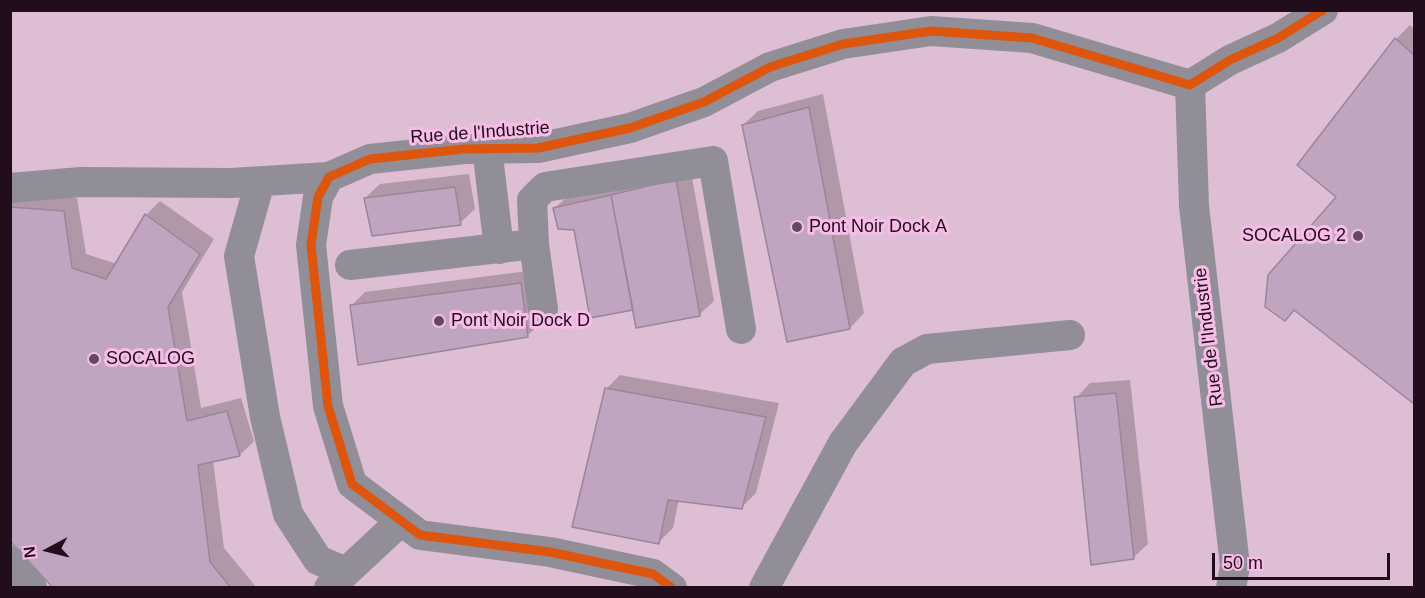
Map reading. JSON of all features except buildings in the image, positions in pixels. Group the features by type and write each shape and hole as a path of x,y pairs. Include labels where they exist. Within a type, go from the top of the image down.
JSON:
{"street":[{"path":"1190,85 1230,60 1278,38 1323,10"},
{"name":"Rue de l'Industrie","path":"10,188 81,182 260,182 329,177 370,159 487,148 538,148 630,128 704,102 770,67 843,44 931,31 1032,38 1190,85 1194,206 1236,566 1231,588"},
{"path":"487,148 499,249"},
{"path":"543,309 534,244 532,200 545,187 712,161 741,329"},
{"path":"329,177 318,197 311,245 328,406 352,484 420,535 550,552 653,574 672,588"},
{"path":"260,182 239,256 265,417 288,514 318,560 337,580 401,520"},
{"path":"350,265 534,244"},
{"path":"764,588 843,443 903,362 927,349 1070,335"},
{"path":"10,561 32,588"}],"cycle path":[{"path":"672,588 653,574 550,552 420,535 352,484 328,406 311,245 318,197 329,177 370,159 464,149 538,148 630,128 704,102 770,67 843,44 931,31 1032,38 1190,85 1230,60 1278,38 1323,10"}],"place":[{"name":"Pont Noir Dock A","path":"797,227"},
{"name":"SOCALOG 2","path":"1358,236"},
{"name":"Pont Noir Dock D","path":"439,321"},
{"name":"SOCALOG","path":"94,359"}]}
